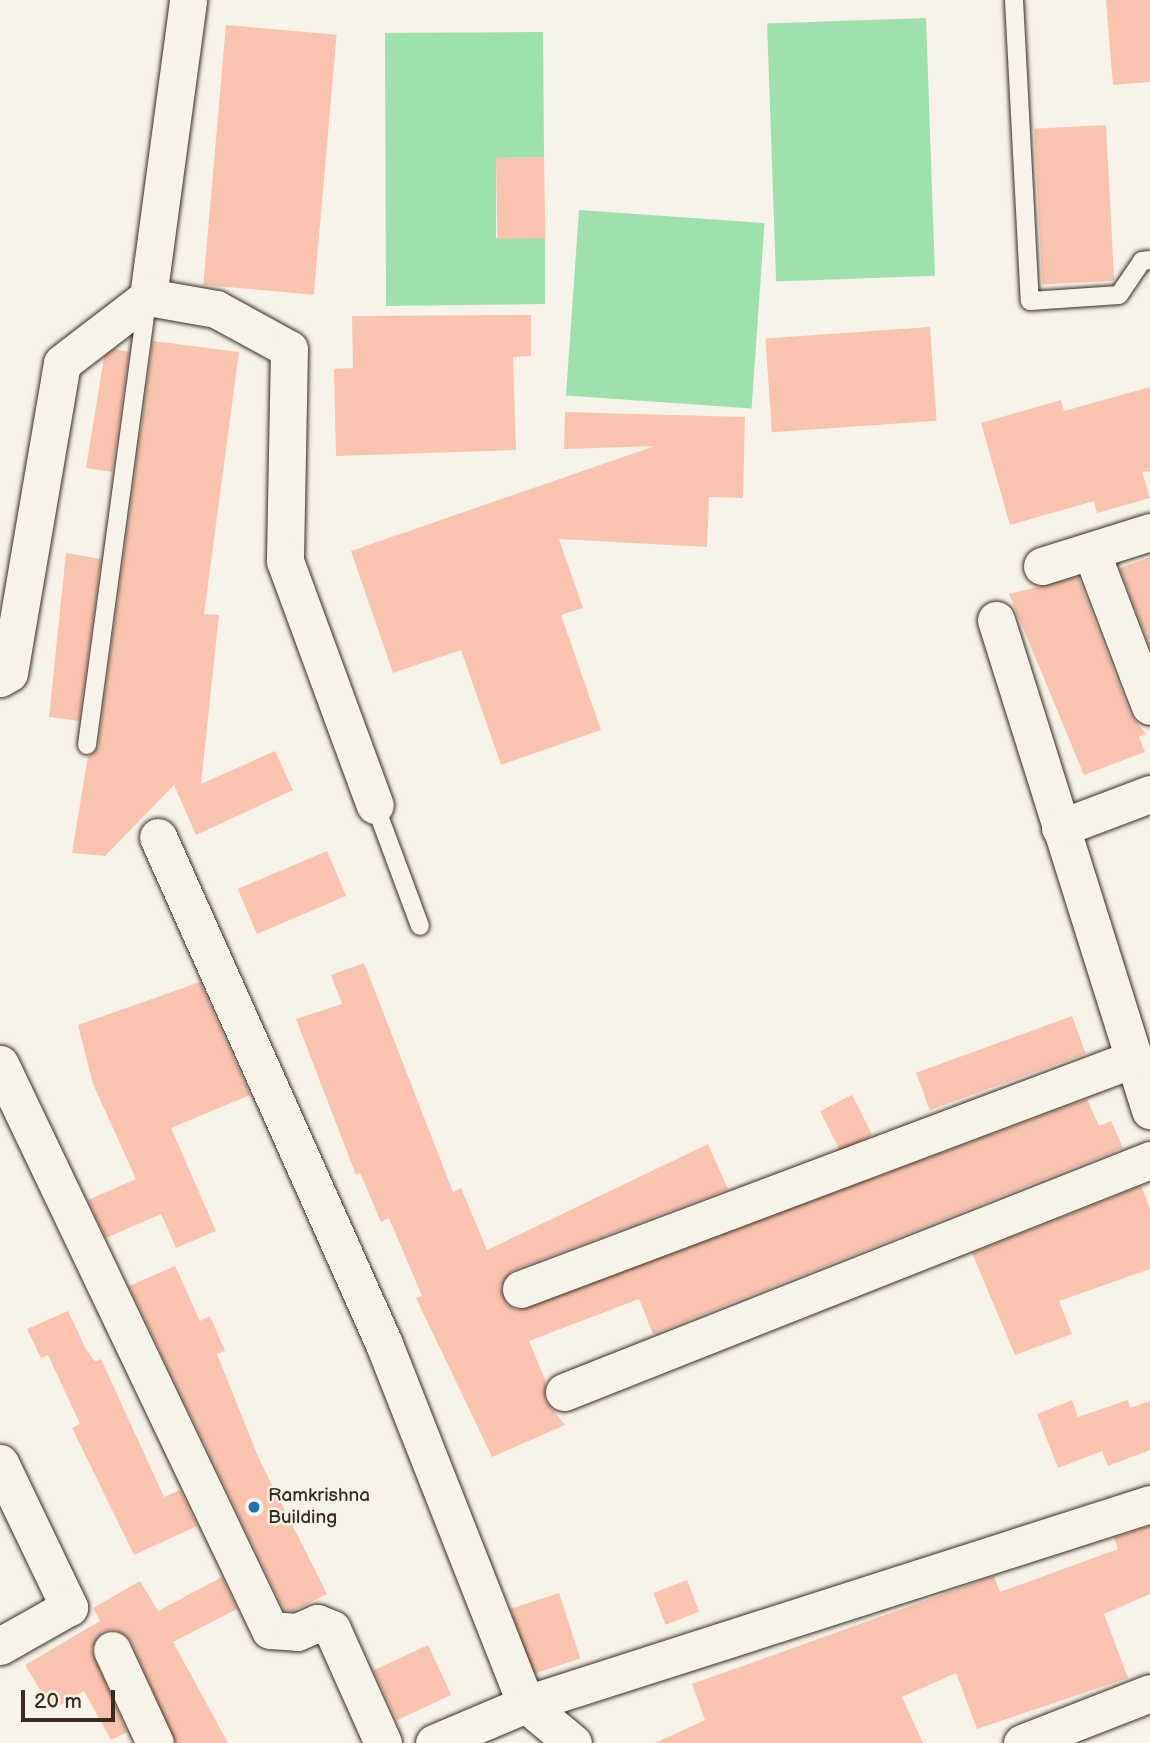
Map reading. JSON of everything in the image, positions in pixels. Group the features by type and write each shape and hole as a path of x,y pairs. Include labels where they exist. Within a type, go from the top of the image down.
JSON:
{"street":[{"path":"0,678 9,673 62,363 148,297 188,0"},
{"path":"148,297 216,309 289,349 285,561 375,805"},
{"path":"1041,566 1150,532"},
{"path":"1091,551 1146,684"},
{"path":"521,1289 1143,1083 996,620"},
{"path":"1060,828 1150,794"},
{"path":"158,837 384,1344 526,1704 573,1743"},
{"path":"0,1064 270,1630 297,1632 317,1623 332,1629 383,1743"},
{"path":"564,1392 1150,1160"},
{"path":"0,1463 69,1607 0,1646"},
{"path":"434,1743 526,1704 1150,1504"},
{"path":"112,1650 155,1743"},
{"path":"1022,1743 1150,1693"}],"lane":[{"path":"1014,0 1030,301 1119,295 1142,261 1150,260"},
{"path":"87,745 148,297"},
{"path":"375,805 420,926"}],"green space":[{"path":"926,18 935,276 776,281 767,24"},
{"path":"543,32 544,157 496,158 496,238 545,238 545,304 386,306 385,33"},
{"path":"579,210 765,223 752,409 566,396"}],"building":[{"path":"1106,0 1150,0 1150,82 1113,85"},
{"path":"226,25 337,35 314,295 203,285"},
{"path":"1106,125 1114,281 1042,285 1034,129"},
{"path":"544,157 545,238 497,239 496,158"},
{"path":"531,315 531,356 513,357 516,450 336,456 334,369 353,368 352,316"},
{"path":"930,327 937,421 772,432 765,339"},
{"path":"153,341 239,352 204,614 219,615 201,784 275,751 293,790 196,835 174,785 105,856 72,853 88,756 98,747"},
{"path":"114,349 129,352 112,472 86,468 104,357"},
{"path":"1150,387 1150,471 1142,472 1150,498 1097,513 1094,501 1010,525 981,423 1061,400 1064,411"},
{"path":"565,412 745,417 743,498 709,497 707,547 559,539 583,608 561,615 601,730 501,765 461,650 393,673 351,551 655,446 564,449"},
{"path":"66,553 101,559 79,721 49,717"},
{"path":"1150,557 1150,647 1120,568"},
{"path":"1078,577 1130,714 1146,734 1139,737 1145,752 1084,775 1009,594"},
{"path":"327,851 346,896 257,934 238,889"},
{"path":"364,963 453,1192 461,1188 487,1250 708,1144 728,1189 513,1270 500,1286 507,1305 517,1310 1087,1099 1099,1126 1111,1121 1123,1148 653,1334 639,1299 529,1341 546,1382 545,1400 565,1425 492,1457 416,1298 422,1296 389,1218 381,1222 360,1173 356,1175 296,1019 342,1004 331,975"},
{"path":"200,982 250,1095 171,1128 216,1231 176,1248 161,1214 106,1238 88,1200 136,1179 93,1084 78,1025"},
{"path":"1072,1016 1086,1054 930,1110 916,1073"},
{"path":"852,1095 872,1135 840,1151 820,1111"},
{"path":"1141,1186 1150,1208 1150,1269 1059,1301 1072,1334 1015,1355 972,1253"},
{"path":"175,1266 200,1321 210,1316 225,1351 217,1354 259,1459 327,1594 293,1611 284,1610 129,1286"},
{"path":"68,1311 86,1349 95,1362 101,1359 164,1497 180,1490 197,1526 134,1555 72,1428 80,1424 48,1355 41,1358 27,1329"},
{"path":"1072,1400 1078,1417 1128,1400 1130,1408 1150,1401 1150,1450 1108,1466 1102,1451 1058,1468 1037,1414"},
{"path":"1150,1526 1150,1594 1104,1614 1128,1678 977,1729 956,1673 902,1697 923,1743 655,1743 705,1720 692,1684 994,1576 1000,1592 1118,1549 1114,1538"},
{"path":"222,1577 237,1609 173,1642 228,1743 176,1743 131,1641 115,1629 103,1631 91,1649 127,1732 111,1740 84,1691 52,1710 25,1665 100,1621 93,1608 140,1581 158,1611"},
{"path":"687,1580 699,1612 666,1625 653,1593"},
{"path":"559,1593 580,1659 532,1674 510,1609"},
{"path":"428,1645 451,1695 397,1720 374,1670"}],"place":[{"name":"Ramkrishna Building","path":"254,1507"}]}
